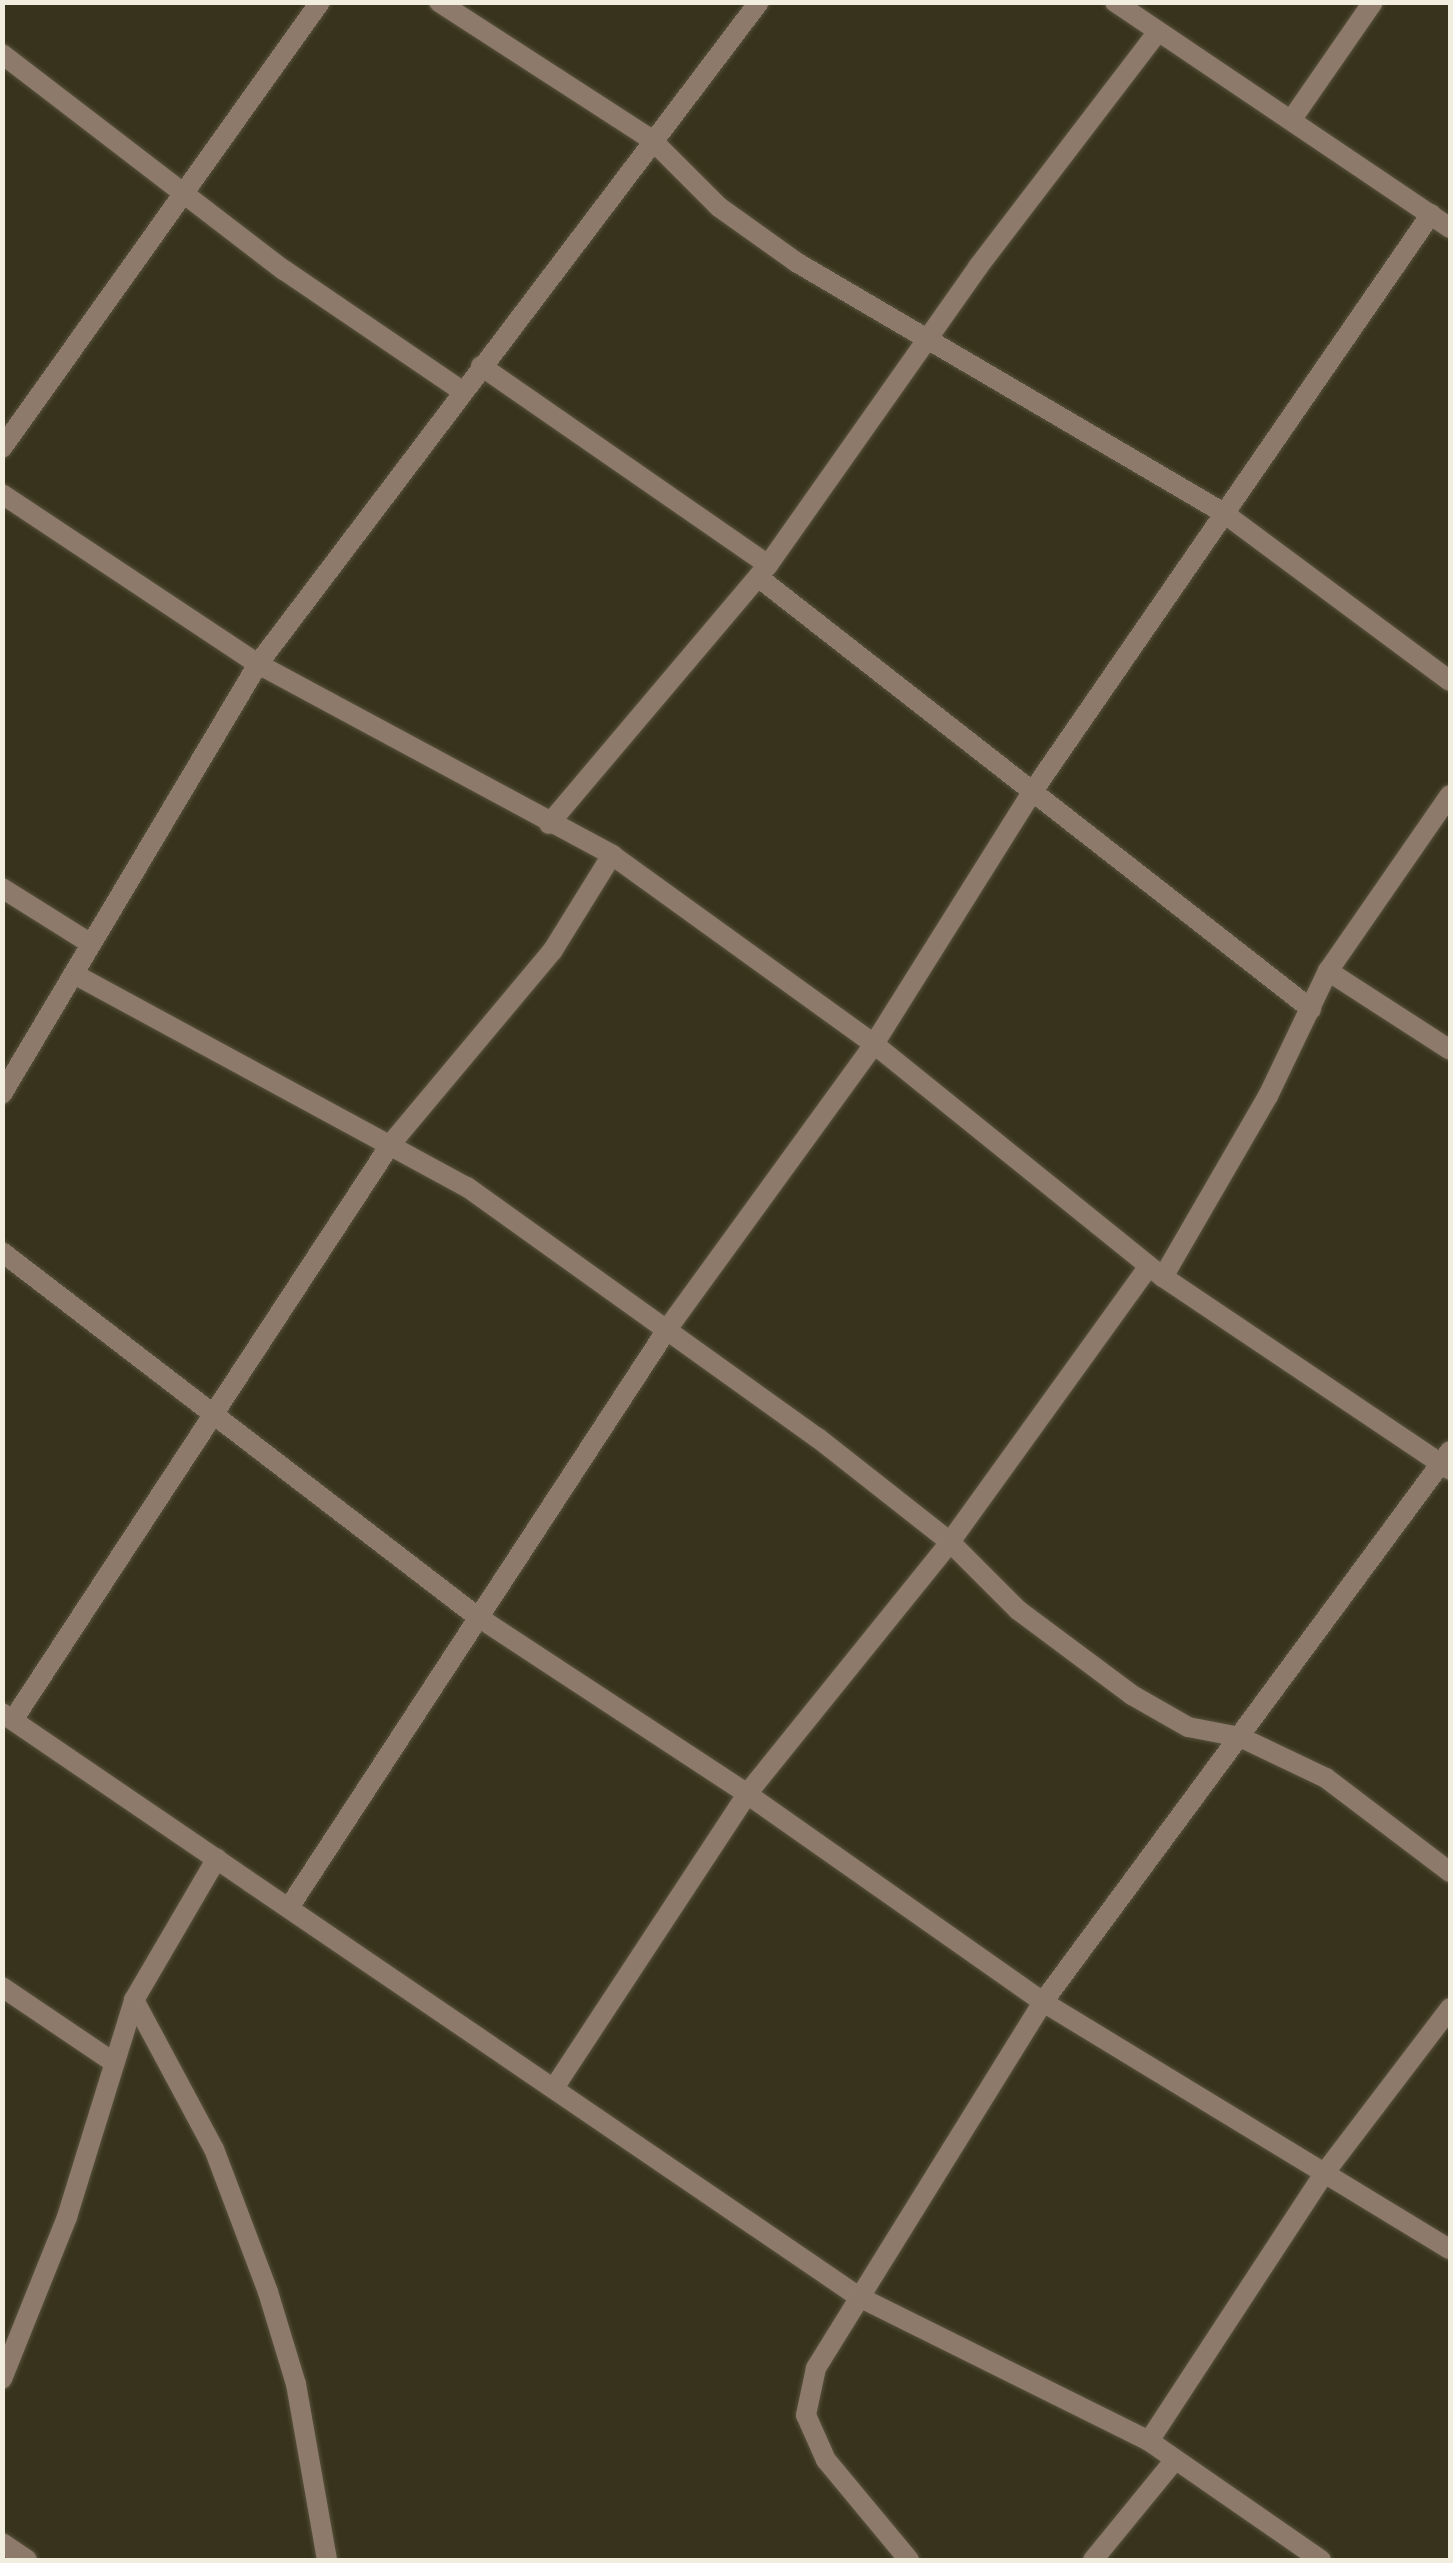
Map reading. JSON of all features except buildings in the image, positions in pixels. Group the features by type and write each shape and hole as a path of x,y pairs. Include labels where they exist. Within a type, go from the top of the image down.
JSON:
{"street":[{"path":"2,448 188,196 320,2"},
{"path":"439,2 651,139 719,207 796,262 932,338 1221,512 1450,682"},
{"path":"2,1094 74,974 88,942 258,664 758,2"},
{"path":"1114,2 1156,34 1292,120 1450,228"},
{"path":"1292,120 1373,2"},
{"path":"550,824 763,572 1156,34"},
{"path":"2,54 188,196 462,391"},
{"path":"290,1906 475,1615 668,1328 874,1044 1033,791 1221,512 1431,214"},
{"path":"482,366 763,572 1033,791 1311,1008"},
{"path":"2,494 258,664 612,855 874,1044 1156,1272 1448,1461 1043,2002 816,2368 806,2415 826,2460 909,2560"},
{"path":"554,2088 747,1794 950,1542 1156,1272 1311,1008 1328,971 1450,795"},
{"path":"612,855 553,950 390,1145 8,1717 859,2298 1149,2441 1320,2560"},
{"path":"2,888 88,942"},
{"path":"1328,971 1450,1050"},
{"path":"74,974 467,1187 668,1328 950,1542 1018,1610 1132,1695 1188,1727 1240,1738 1326,1778 1450,1872"},
{"path":"2,1252 215,1410 475,1615 747,1794 1043,2002 1450,2249"},
{"path":"2,2379 67,2217 134,2000 217,1858"},
{"path":"2,1987 112,2062"},
{"path":"134,2000 214,2149 268,2292 296,2384 326,2560"},
{"path":"1149,2441 1326,2171 1450,2008"},
{"path":"1093,2560 1174,2461"},
{"path":"2,2543 27,2560"}]}
